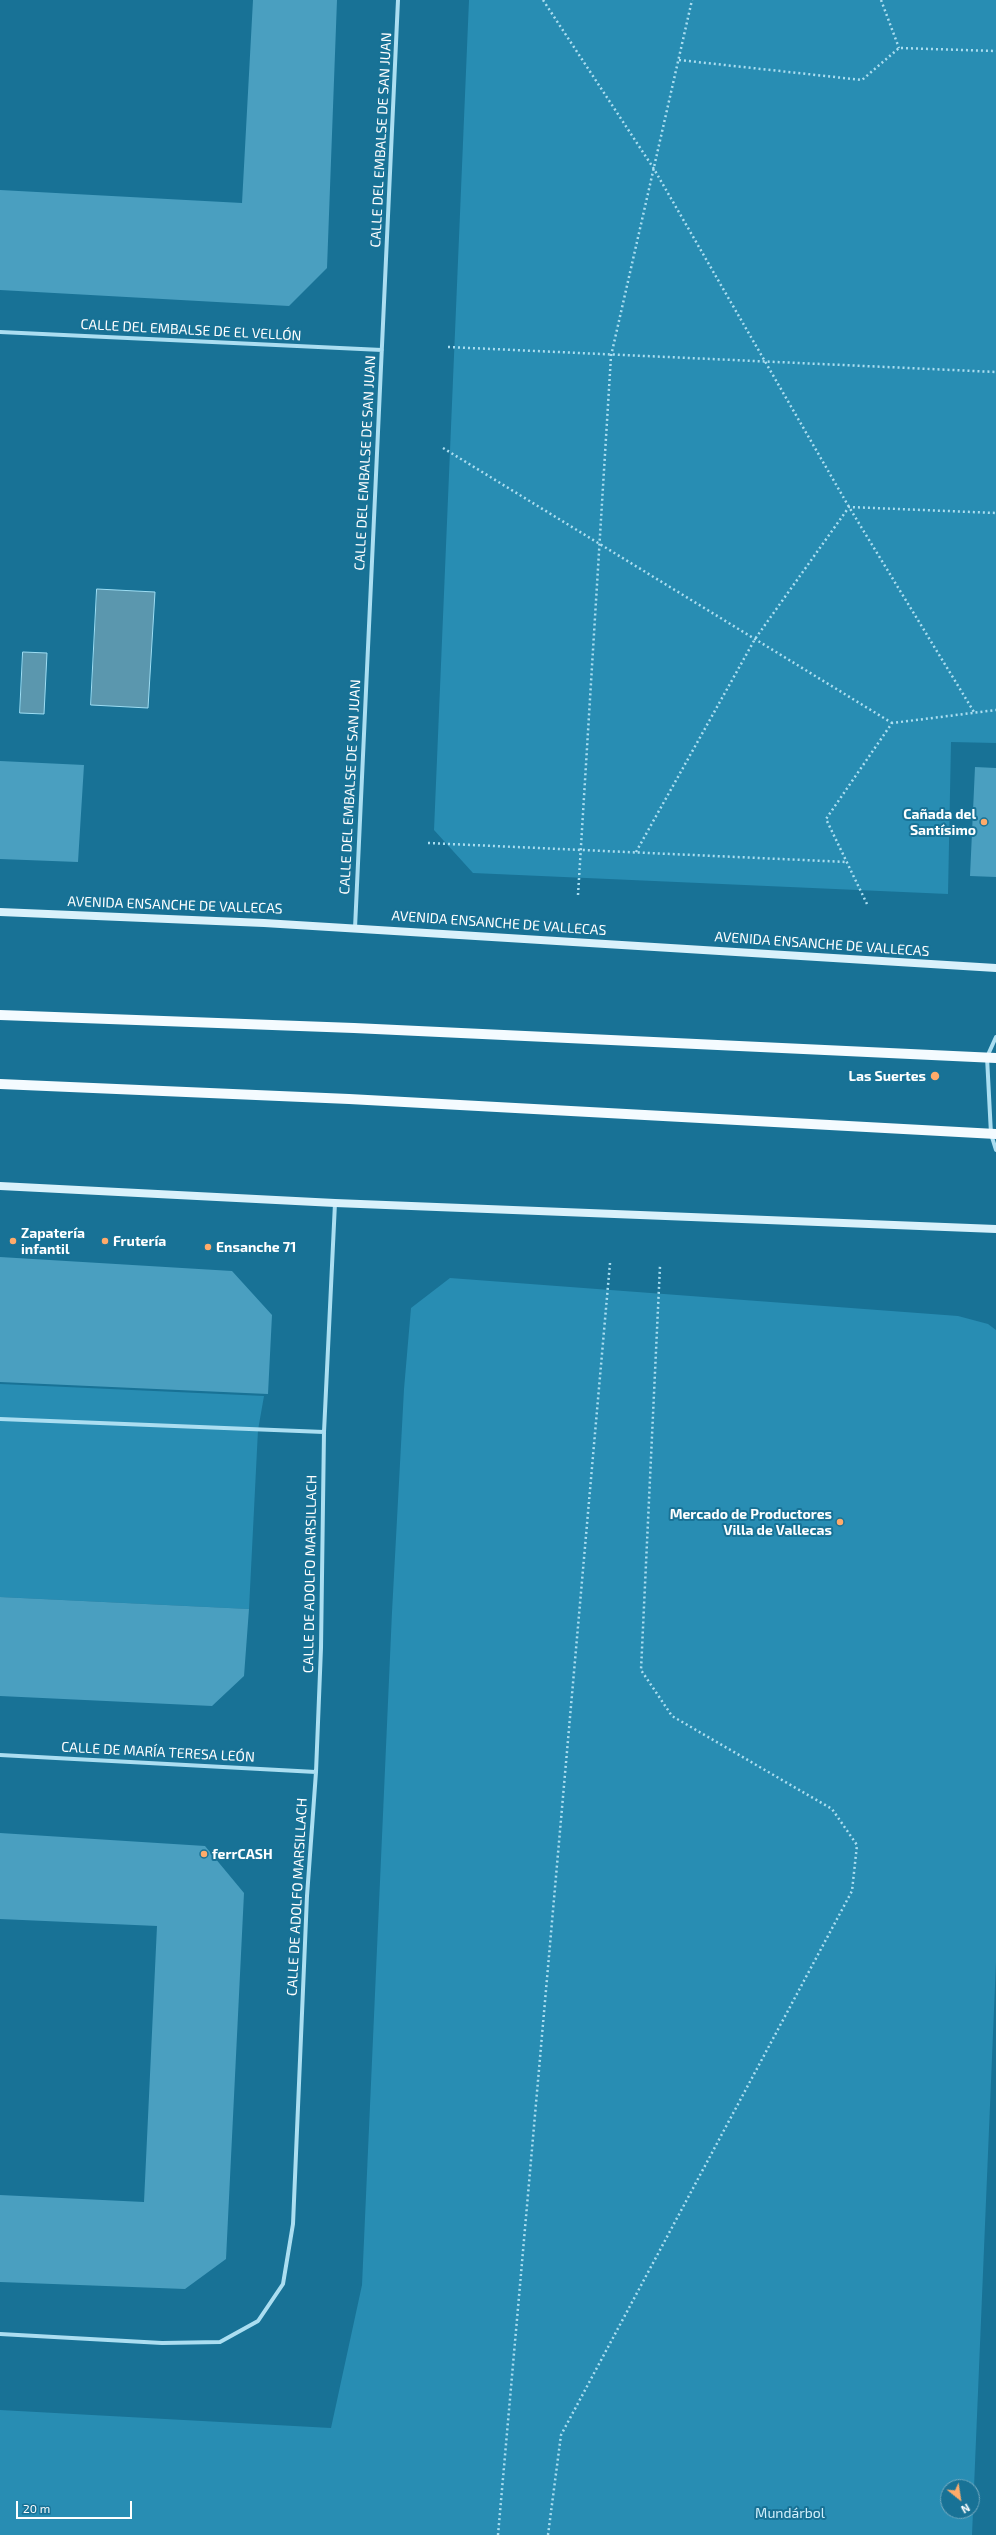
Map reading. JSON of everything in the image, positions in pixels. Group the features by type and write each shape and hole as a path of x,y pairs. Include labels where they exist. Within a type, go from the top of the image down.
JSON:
{"main road":[{"path":"0,1015 354,1028 992,1058"},
{"path":"0,1084 364,1100 994,1134"}],"street":[{"name":"CALLE DEL EMBALSE DE SAN JUAN","path":"355,928 398,0"},
{"name":"CALLE DEL EMBALSE DE EL VELLÓN","path":"0,332 382,350"},
{"name":"AVENIDA ENSANCHE DE VALLECAS","path":"0,912 355,928 996,968"},
{"path":"996,1037 992,1058 994,1134 996,1150"},
{"path":"0,1186 335,1203 996,1229"},
{"name":"CALLE DE ADOLFO MARSILLACH","path":"0,2334 162,2343 220,2342 258,2321 283,2284 293,2224 307,1896 316,1772 321,1648 324,1432 335,1203"},
{"path":"0,1419 324,1432"},
{"name":"CALLE DE MARÍA TERESA LEÓN","path":"0,1755 316,1772"}],"path":[{"path":"544,0 654,170 849,508 974,712"},
{"path":"578,895 611,356 692,0"},
{"path":"882,0 899,48"},
{"path":"679,60 862,80 899,48 996,51"},
{"path":"448,347 611,356 996,372"},
{"path":"443,448 892,723 996,710"},
{"path":"849,508 996,513"},
{"path":"636,852 755,639 849,508"},
{"path":"867,904 826,819 892,723"},
{"path":"428,844 581,848 847,862"},
{"path":"498,2535 610,1264"},
{"path":"548,2535 561,2435 852,1891 857,1845 832,1809 672,1716 641,1670 660,1266"}],"green space":[{"path":"469,0 996,0 996,743 951,742 948,894 473,873 434,830"},
{"name":"Mundárbol","path":"450,1278 958,1316 988,1324 996,1330 996,1962 974,2479 940,2479 940,2519 973,2519 972,2535 0,2535 0,2410 331,2428 362,2285 392,1612 404,1389 411,1308"},
{"path":"0,1384 264,1396 258,1430 249,1609 0,1597"}],"shaded area":[{"path":"97,589 155,592 148,708 91,705"},
{"path":"23,652 47,653 44,714 20,713"}],"building":[{"path":"253,0 337,0 327,268 289,306 0,290 0,190 242,203"},
{"path":"0,761 84,765 78,862 0,859"},
{"name":"Cañada del Santísimo","path":"975,767 996,768 996,877 970,876"},
{"path":"0,1257 232,1271 272,1315 268,1394 0,1382"},
{"path":"0,1597 249,1609 244,1676 212,1706 0,1696"},
{"path":"0,1833 205,1846 244,1893 226,2259 185,2289 0,2282 0,2195 144,2202 157,1926 0,1919"}],"place":[{"name":"Cañada del Santísimo","path":"984,822"},
{"name":"Las Suertes","path":"935,1076"},
{"name":"Zapatería infantil","path":"13,1241"},
{"name":"Frutería","path":"105,1241"},
{"name":"Ensanche 71","path":"208,1247"},
{"name":"Mercado de Productores Villa de Vallecas","path":"840,1522"},
{"name":"ferrCASH","path":"204,1854"}]}
